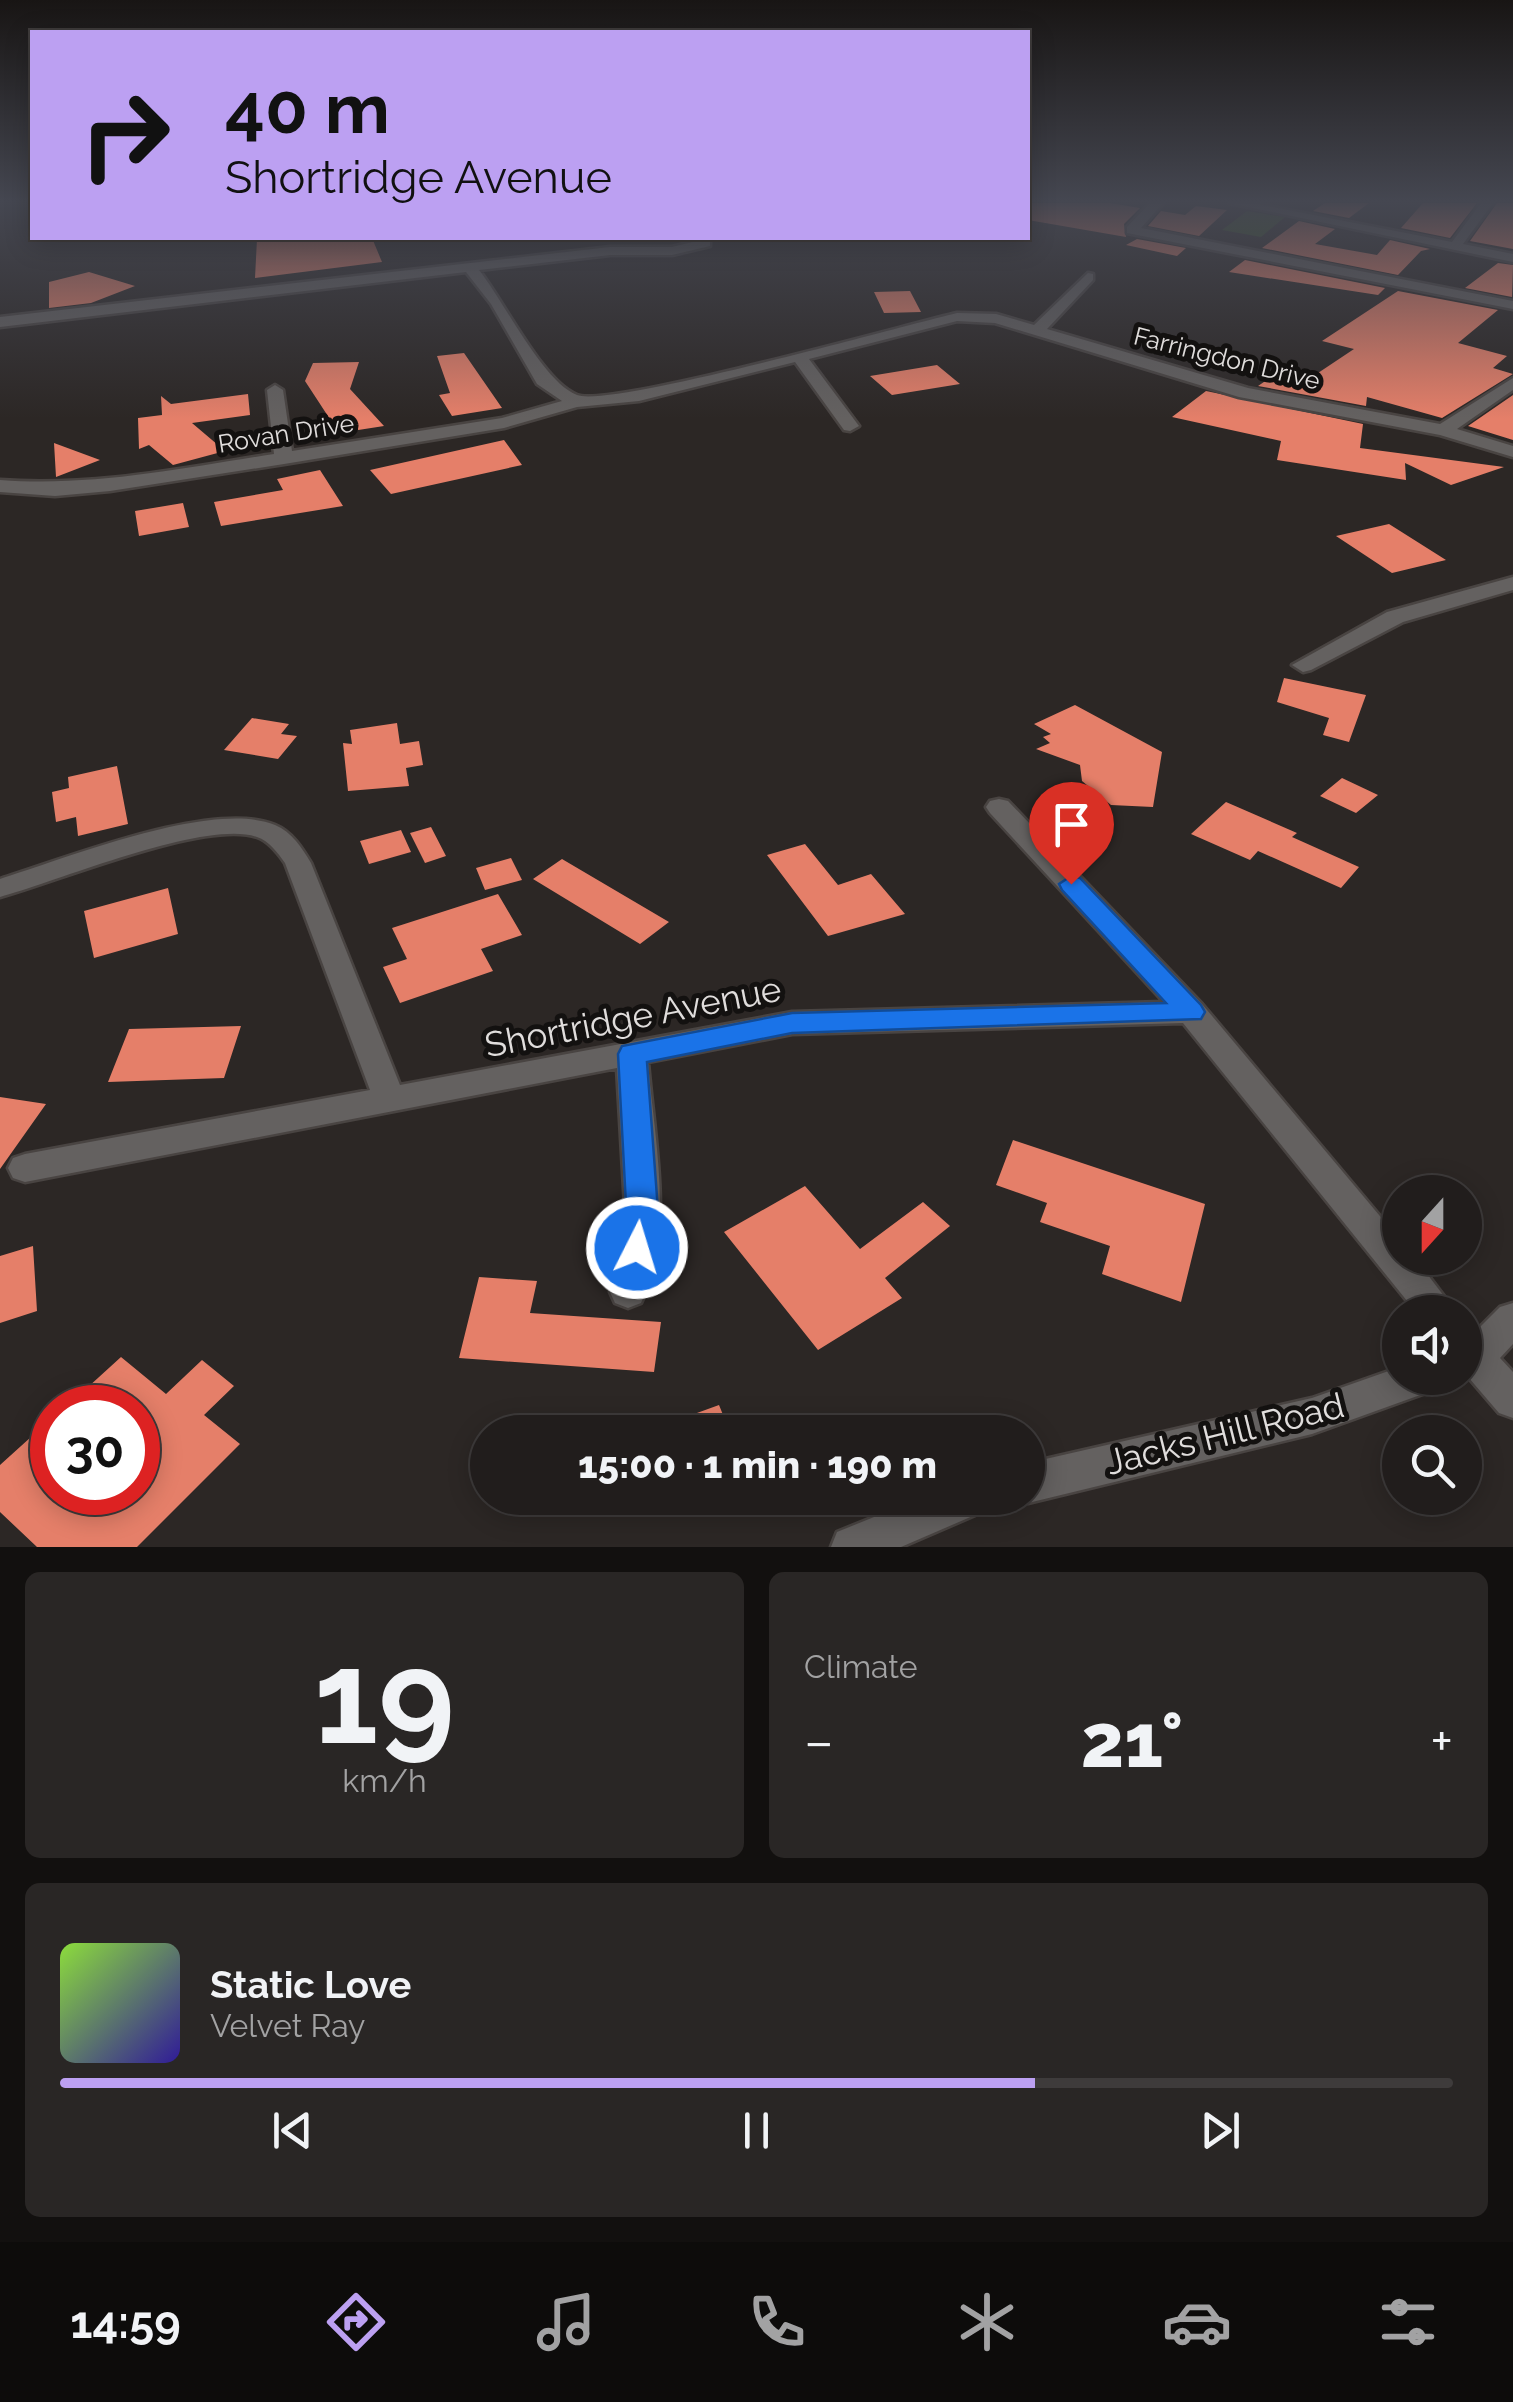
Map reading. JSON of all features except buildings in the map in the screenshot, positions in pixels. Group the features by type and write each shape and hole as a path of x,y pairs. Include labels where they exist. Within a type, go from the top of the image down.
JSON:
{"street":[{"path":"0,322 399,275"},
{"path":"476,275 498,303 543,381 576,402"},
{"path":"1370,275 1513,304"},
{"path":"1037,331 1088,277"},
{"name":"Farringdon Drive","path":"576,402 639,396 956,316 996,318 1245,393 1443,430 1513,452"},
{"path":"800,358 850,426"},
{"path":"1443,430 1513,383"},
{"path":"275,390 284,459"},
{"name":"Rovan Drive","path":"0,486 54,490 92,487 284,459 504,423 576,402"},
{"path":"1302,665 1395,617 1513,583"},
{"path":"999,807 1191,1012 1424,1295"},
{"path":"0,888 212,828 253,826 284,840 298,862 390,1101"},
{"name":"Shortridge Avenue","path":"25,1168 792,1023 1191,1012"},
{"path":"628,1292 643,1224 632,1054"},
{"path":"1482,1344 1513,1319"},
{"path":"1482,1369 1513,1400"},
{"name":"Jacks Hill Road","path":"1045,1480 1312,1416 1382,1391"},
{"path":"852,1547 928,1515"}],"route":[{"path":"637,1248 643,1224 632,1054 792,1023 1191,1012 1071,884"}]}
